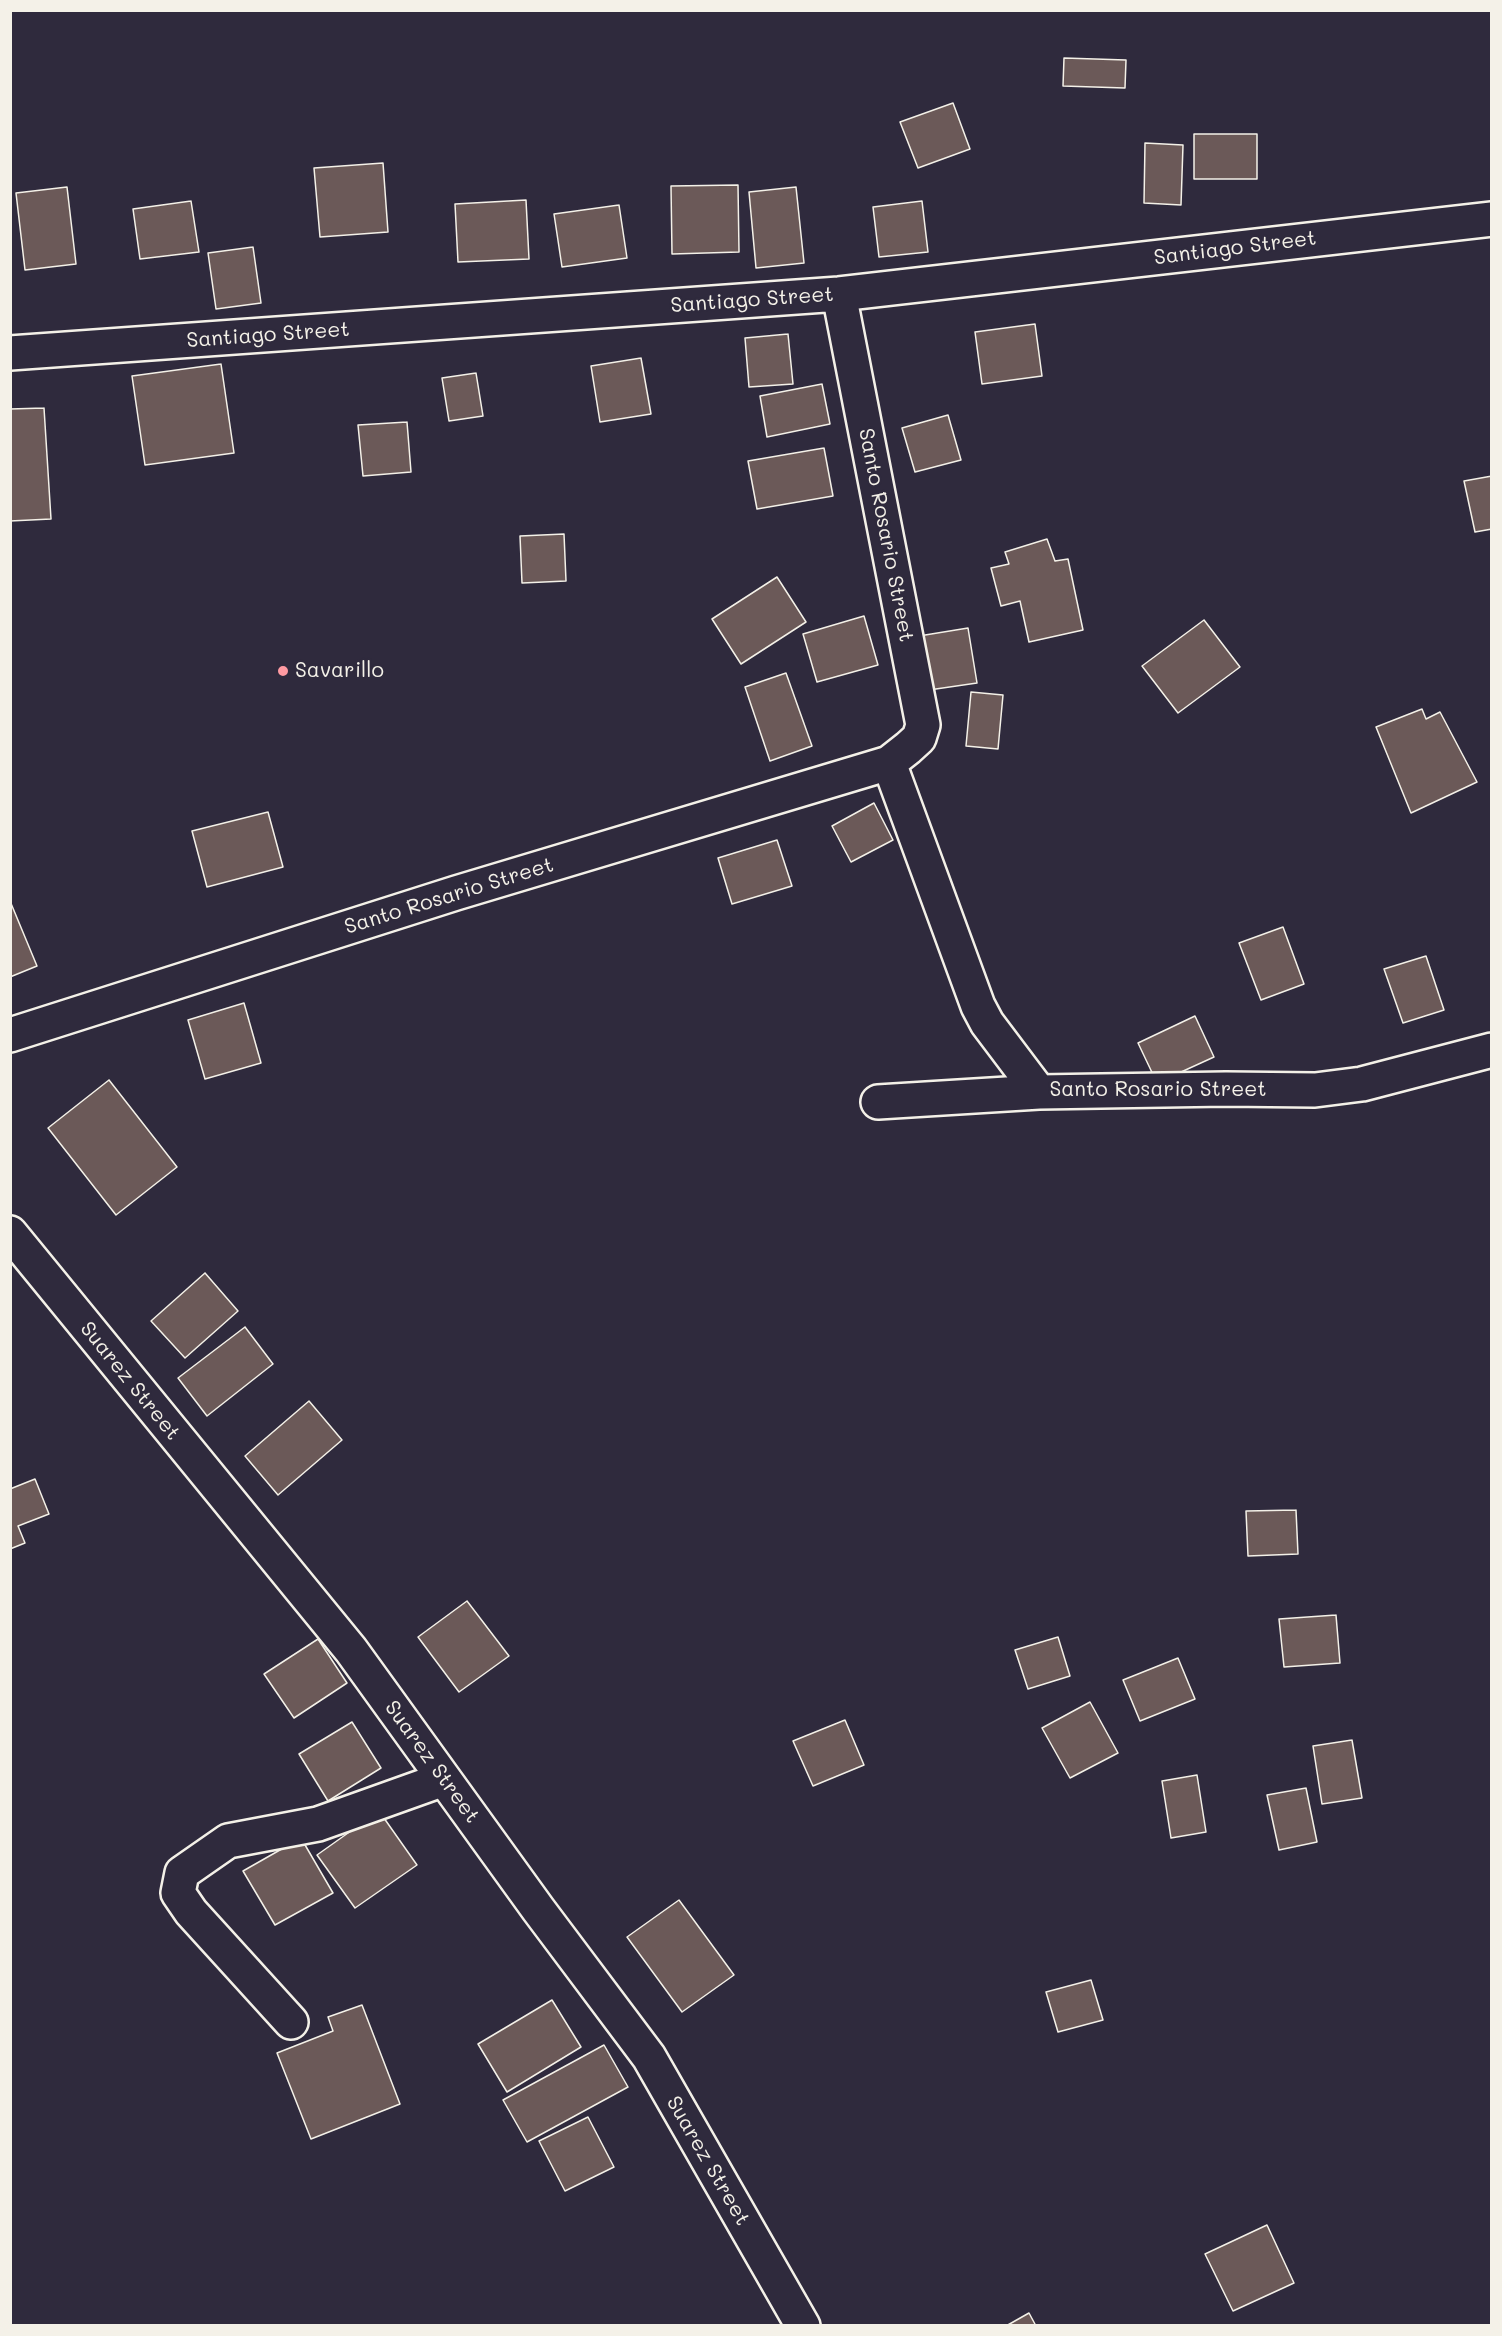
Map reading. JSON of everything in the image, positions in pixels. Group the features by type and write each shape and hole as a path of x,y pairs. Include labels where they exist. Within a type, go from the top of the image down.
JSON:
{"street":[{"name":"Santiago Street","path":"10,353 839,294 1491,219"},
{"name":"Santo Rosario Street","path":"10,1035 456,893 889,763 919,738 923,725 839,294"},
{"name":"Santo Rosario Street","path":"889,763 978,1006 987,1023 1039,1092 1315,1090 1362,1083 1491,1050"},
{"path":"878,1102 1039,1092"},
{"name":"Suarez Street","path":"10,1233 351,1650 649,2057 803,2325"},
{"path":"291,2022 191,1912 178,1893 182,1873 228,1841 318,1824 444,1779"}],"building":[{"path":"1064,58 1126,60 1125,88 1063,86"},
{"path":"953,103 970,149 918,168 900,122"},
{"path":"1194,134 1257,134 1257,179 1194,179"},
{"path":"1145,143 1183,145 1181,205 1144,203"},
{"path":"383,163 388,232 320,237 314,168"},
{"path":"738,185 739,252 672,254 671,186"},
{"path":"67,187 76,264 25,270 16,193"},
{"path":"796,187 804,263 756,268 749,192"},
{"path":"526,200 529,259 458,262 455,204"},
{"path":"191,201 199,252 140,259 133,209"},
{"path":"922,201 928,252 879,257 873,207"},
{"path":"619,205 627,258 562,267 554,214"},
{"path":"253,247 261,303 216,309 208,253"},
{"path":"1035,324 1042,376 982,384 975,332"},
{"path":"788,334 793,384 749,387 745,338"},
{"path":"641,358 651,414 600,422 591,366"},
{"path":"221,364 234,453 145,465 132,376"},
{"path":"476,373 483,416 449,421 442,378"},
{"path":"822,384 830,424 767,437 760,396"},
{"path":"44,408 51,519 10,521 10,409"},
{"path":"948,415 961,460 915,472 902,428"},
{"path":"407,422 411,472 363,476 358,425"},
{"path":"824,448 833,496 757,509 748,461"},
{"path":"1492,476 1492,529 1475,532 1464,481"},
{"path":"564,534 566,581 522,583 520,536"},
{"path":"1047,539 1055,561 1068,559 1083,630 1029,642 1020,601 1001,606 991,568 1009,564 1005,552"},
{"path":"777,577 806,622 741,664 712,619"},
{"path":"864,616 878,665 817,682 803,634"},
{"path":"1204,620 1240,667 1178,713 1142,666"},
{"path":"968,628 977,683 929,690 919,636"},
{"path":"786,673 812,746 770,761 745,687"},
{"path":"971,692 1003,695 998,749 966,746"},
{"path":"1422,709 1426,719 1440,712 1477,782 1411,813 1376,727"},
{"path":"874,803 893,840 851,862 832,826"},
{"path":"268,812 283,867 207,887 192,831"},
{"path":"777,840 792,886 732,904 718,858"},
{"path":"10,901 37,966 10,977"},
{"path":"1283,927 1304,984 1261,1000 1239,943"},
{"path":"1426,956 1444,1010 1403,1023 1384,969"},
{"path":"244,1003 261,1063 205,1079 188,1020"},
{"path":"1195,1016 1214,1057 1157,1083 1138,1043"},
{"path":"109,1080 177,1167 116,1215 48,1128"},
{"path":"205,1273 238,1311 185,1358 151,1321"},
{"path":"245,1327 273,1364 207,1416 178,1378"},
{"path":"309,1401 342,1440 278,1495 245,1456"},
{"path":"35,1479 49,1514 18,1526 25,1543 10,1549 10,1489"},
{"path":"1296,1510 1298,1554 1248,1556 1246,1511"},
{"path":"467,1601 509,1656 459,1692 418,1637"},
{"path":"1336,1615 1340,1663 1284,1667 1279,1619"},
{"path":"1058,1637 1070,1676 1028,1689 1015,1650"},
{"path":"318,1639 347,1683 294,1718 264,1674"},
{"path":"1178,1658 1195,1699 1140,1721 1123,1680"},
{"path":"1090,1702 1118,1753 1070,1778 1042,1728"},
{"path":"845,1720 864,1765 813,1786 793,1741"},
{"path":"352,1722 381,1768 328,1801 299,1754"},
{"path":"1352,1740 1362,1798 1322,1804 1313,1746"},
{"path":"1197,1775 1206,1832 1171,1838 1162,1781"},
{"path":"1306,1788 1317,1842 1279,1850 1267,1795"},
{"path":"379,1811 417,1865 355,1908 317,1855"},
{"path":"301,1838 333,1893 275,1925 243,1871"},
{"path":"679,1900 734,1975 682,2012 627,1937"},
{"path":"1091,1980 1103,2020 1058,2032 1046,1992"},
{"path":"552,2000 581,2047 507,2092 478,2044"},
{"path":"362,2005 400,2104 311,2139 277,2053 333,2031 328,2017"},
{"path":"604,2045 628,2087 527,2142 503,2100"},
{"path":"588,2117 614,2167 565,2191 539,2141"},
{"path":"1267,2225 1294,2283 1233,2311 1205,2254"},
{"path":"1029,2313 1036,2326 1006,2326"}],"place":[{"name":"Savarillo","path":"283,671"}]}
